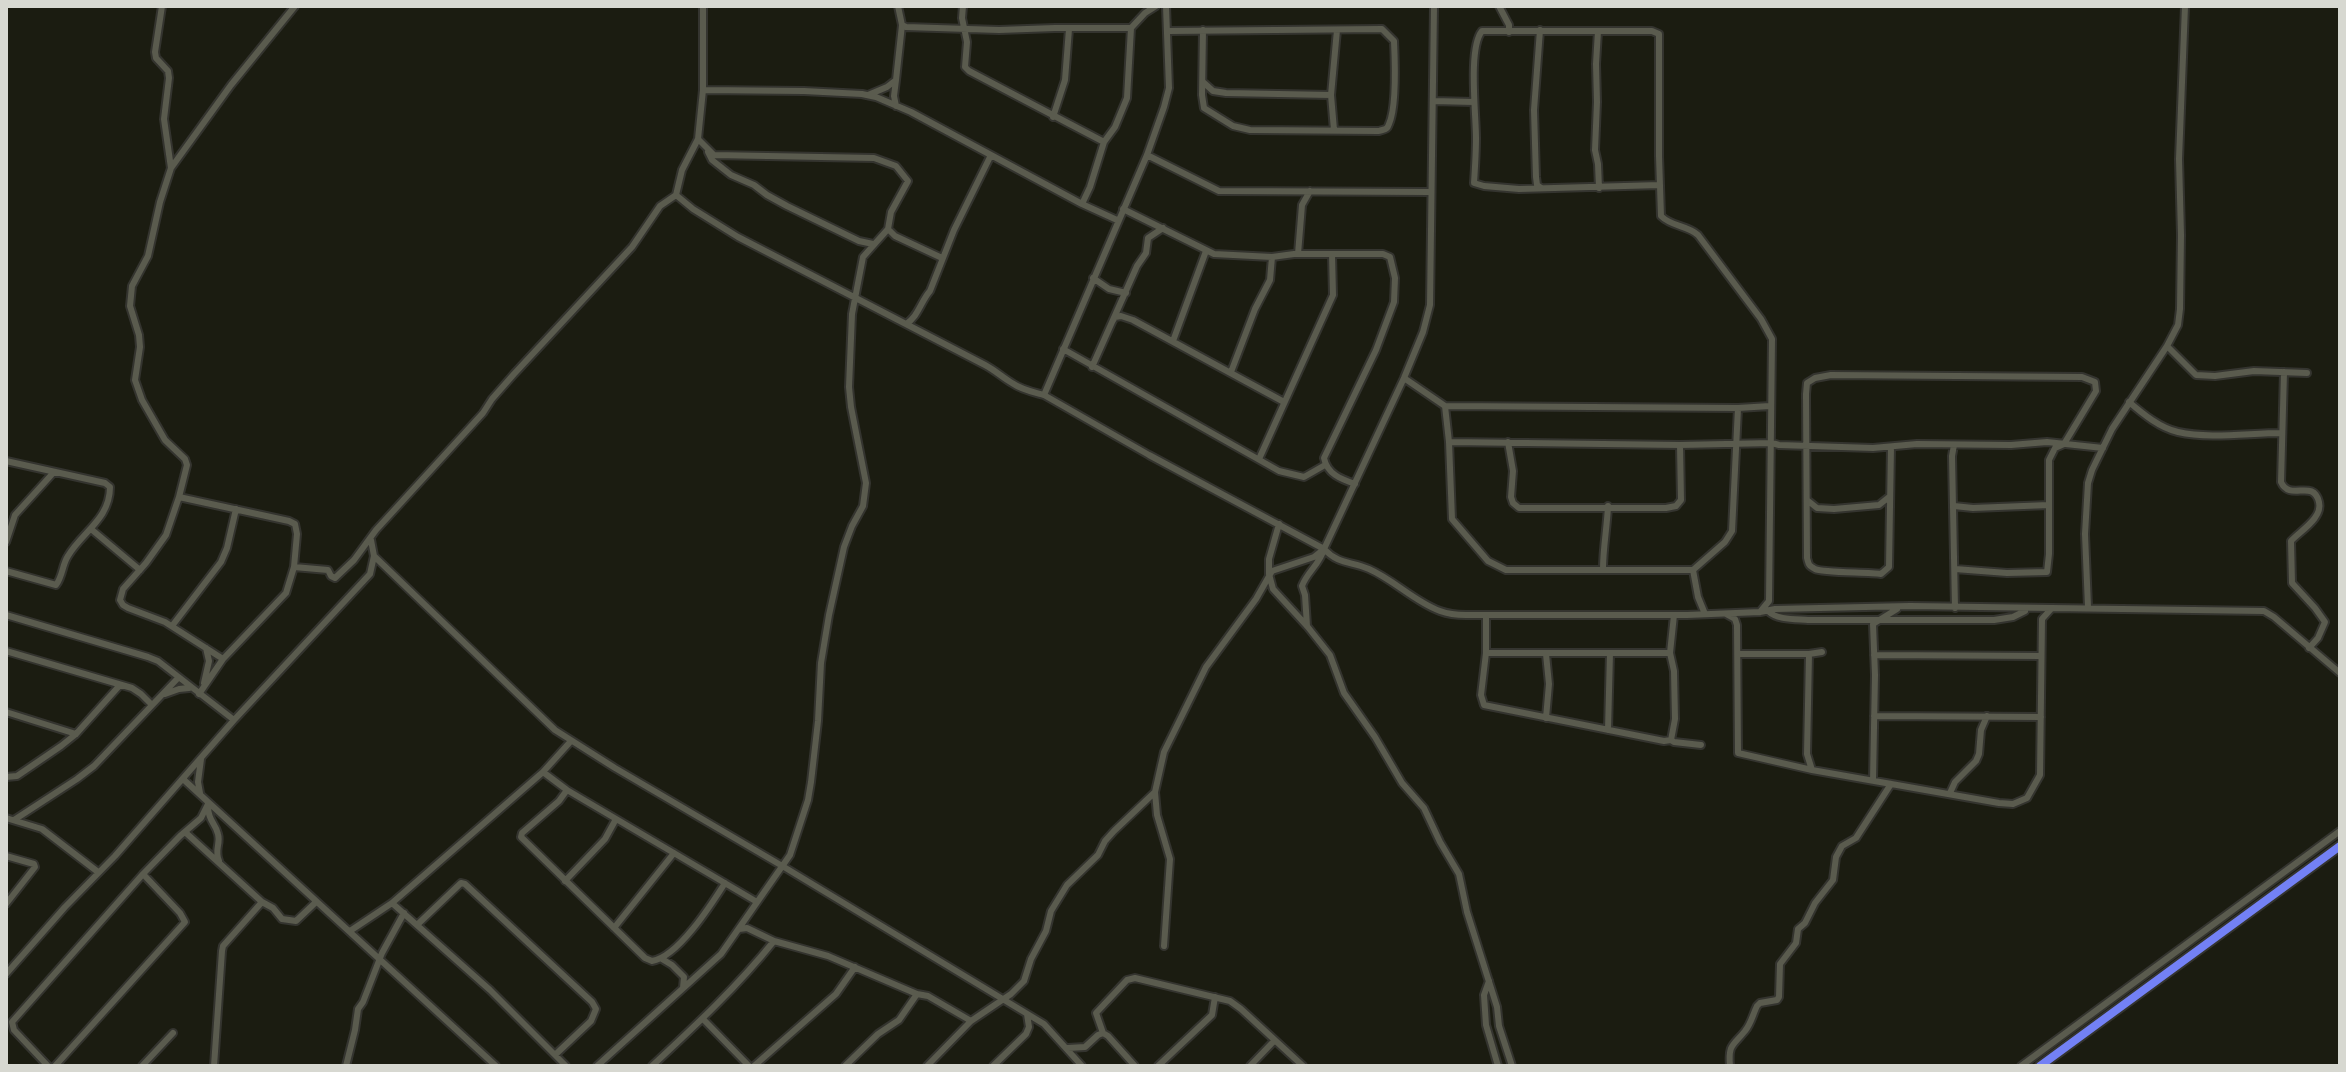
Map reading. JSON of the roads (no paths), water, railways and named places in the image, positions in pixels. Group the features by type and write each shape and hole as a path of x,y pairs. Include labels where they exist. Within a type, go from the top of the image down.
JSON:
{"highway":[{"path":"2040,1066 2340,846"}],"street":[{"path":"162,6 155,52 156,58 168,71 169,78 164,119 171,168"},
{"path":"223,659 172,626 123,605 120,600 123,589 166,535 187,465 185,459 165,440 142,400 135,380 140,359 139,335 130,306 132,286 148,256 171,168 231,85 295,6"},
{"path":"294,567 328,570 335,578 354,560 514,374 632,247 660,206 676,195 682,170 698,139 703,90 703,6"},
{"path":"896,106 894,96 902,25 898,6"},
{"path":"963,6 965,67 1104,142"},
{"path":"1082,204 1104,142 1115,127 1127,98 1131,28 1156,6"},
{"path":"1307,626 1302,586 1319,562 1404,378 1423,332 1430,305 1432,18 1436,6"},
{"path":"1499,6 1509,25 1509,32"},
{"path":"2088,607 2085,534 2088,483 2103,448 2129,402 2178,325 2179,159 2185,6"},
{"path":"1044,395 1147,155 1169,88 1165,7"},
{"path":"902,25 966,29 1131,28"},
{"path":"1053,117 1065,80 1069,29"},
{"path":"1168,31 1203,30 1382,29 1394,41 1395,83 1389,124 1384,130 1250,130 1233,126 1204,108 1203,30"},
{"path":"1334,130 1331,95 1337,30"},
{"path":"1540,30 1534,110 1536,177 1537,185 1541,188"},
{"path":"1660,185 1519,189 1474,183 1477,37 1482,31 1652,31 1659,34 1661,216 1668,223 1691,229 1698,235 1772,339 1769,601 1772,615 1808,620 1870,622 1900,607"},
{"path":"1598,31 1595,150 1599,188"},
{"path":"868,95 896,80"},
{"path":"1203,82 1213,91 1226,93 1331,95"},
{"path":"703,90 868,95 896,106 1117,220"},
{"path":"1433,101 1474,102"},
{"path":"698,139 712,160 731,175 859,241 873,244"},
{"path":"597,1066 721,954 790,855 808,800 818,721 821,663 840,564 852,526 863,506 866,483 849,387 852,314 863,257 888,229 891,212 908,181 896,166 866,157 728,157 714,155 707,150"},
{"path":"906,324 913,319 930,291 942,258 991,155"},
{"path":"1147,155 1219,191 1430,192"},
{"path":"1298,254 1302,205 1310,191"},
{"path":"676,195 738,237 1003,375 1011,383 1044,395 1324,549 1340,562 1365,567 1442,612 1540,617 1900,607 2264,611 2340,673"},
{"path":"1123,209 1214,254 1272,257 1383,254 1390,257 1394,302 1381,337 1324,458 1325,465 1336,476 1355,484"},
{"path":"1092,367 1137,266 1146,253 1148,238 1163,228"},
{"path":"888,229 895,236 942,258"},
{"path":"1173,341 1206,251"},
{"path":"1259,459 1333,295 1332,254"},
{"path":"1231,372 1250,320 1270,280 1272,257"},
{"path":"1093,278 1109,289 1126,293"},
{"path":"852,314 858,308 872,307"},
{"path":"1112,322 1115,317 1121,316 1284,402"},
{"path":"2167,346 2196,375 2254,371 2307,373"},
{"path":"1063,349 1279,471 1304,477 1325,465"},
{"path":"2284,372 2281,482 2284,489 2290,492 2313,491 2319,499 2320,509 2291,541 2292,583 2325,622 2318,638 2309,648"},
{"path":"1891,447 1889,567 1881,574 1818,570 1809,565 1807,383 1815,378 1831,375 2049,376 2093,380 2097,386 2064,444 2055,448 2049,460 2047,572 1955,569"},
{"path":"1404,378 1445,406 1770,406"},
{"path":"2129,402 2176,432 2198,435 2281,433"},
{"path":"1445,406 1452,519 1488,561 1506,570 1693,570 1725,542 1732,531 1738,408"},
{"path":"1449,442 1772,443 1891,447 1917,444 2064,444 2103,448"},
{"path":"1508,442 1513,471 1511,497 1519,508 1676,506 1681,500 1680,445"},
{"path":"1954,445 1955,608"},
{"path":"6,461 108,484 110,499 91,529 68,556 56,585 6,571"},
{"path":"6,542 15,515 54,472"},
{"path":"1807,500 1821,509 1869,507 1885,503 1890,496"},
{"path":"179,497 281,519 295,524 297,534 294,567 286,593 196,692"},
{"path":"1954,506 2049,505"},
{"path":"1603,569 1608,506"},
{"path":"172,626 221,562 236,509"},
{"path":"1279,524 1269,559 1273,589 1330,655 1344,693 1402,783 1424,808 1459,874 1512,1066"},
{"path":"91,529 140,570"},
{"path":"6,974 370,574 374,556 370,539"},
{"path":"1164,946 1170,859 1157,815 1155,792 1164,752 1206,667 1256,599 1269,574 1274,569 1314,557 1324,549"},
{"path":"374,556 535,711 571,741 1044,1024 1080,1064"},
{"path":"1693,570 1705,614"},
{"path":"370,574 390,572"},
{"path":"1760,612 1769,601"},
{"path":"1856,609 1870,622 1874,655 1873,780"},
{"path":"1880,619 1994,620 2013,617 2032,609"},
{"path":"1726,614 1735,619 1737,625 1738,753 1812,770 2013,804 2027,798 2040,775 2042,619 2032,609"},
{"path":"2042,619 2051,609"},
{"path":"1737,625 1750,612"},
{"path":"6,615 132,650 158,661 234,720"},
{"path":"1486,615 1481,695 1484,705 1664,741 1701,745"},
{"path":"1671,740 1675,719 1674,671 1670,653 1674,615"},
{"path":"203,686 209,661 206,648"},
{"path":"6,651 120,685 141,694 152,705"},
{"path":"1738,654 1822,652"},
{"path":"1486,653 1670,653"},
{"path":"1608,730 1610,653"},
{"path":"1546,654 1549,684 1546,718"},
{"path":"1809,654 1807,754 1812,770"},
{"path":"1874,655 2041,656"},
{"path":"10,819 94,766 178,678"},
{"path":"6,777 17,776 76,734 120,685"},
{"path":"163,695 179,689 196,692"},
{"path":"6,712 76,734"},
{"path":"1874,716 2041,717"},
{"path":"1950,793 1955,782 1976,761 1981,730 1987,716"},
{"path":"350,931 392,903 543,772 571,741"},
{"path":"201,759 198,782 201,797"},
{"path":"543,772 567,790 757,902"},
{"path":"183,779 496,1066"},
{"path":"1730,1066 1730,1048 1736,1038 1743,1034 1757,1006 1779,997 1780,964 1796,943 1798,929 1833,880 1836,857 1842,846 1856,838 1891,784"},
{"path":"567,790 521,835 523,840 645,958 652,961 662,959 703,918 725,883"},
{"path":"927,1066 971,1021 1024,981 1031,959 1046,931 1051,911 1067,885 1092,862 1105,841 1127,817 1155,792"},
{"path":"48,1066 11,1026 14,1019 143,874 201,818 208,804"},
{"path":"208,804 210,820 218,834 216,850 221,864"},
{"path":"10,819 47,832 98,872"},
{"path":"565,881 605,839 616,819"},
{"path":"2021,1066 2340,831"},
{"path":"185,832 282,919 291,922 300,918 316,902"},
{"path":"614,928 674,853"},
{"path":"6,856 34,864 35,867 6,904"},
{"path":"55,1066 185,922 143,874"},
{"path":"418,924 461,883 465,884 581,991 596,1009 595,1015 556,1054"},
{"path":"214,1066 223,946 262,902"},
{"path":"392,903 490,990 566,1066"},
{"path":"346,1066 358,1009 404,913"},
{"path":"739,929 755,930 774,941 828,956 928,996 971,1021"},
{"path":"652,1066 749,972 774,941"},
{"path":"662,959 684,979 683,988"},
{"path":"703,1019 752,1066 836,994 855,967"},
{"path":"684,979 697,976"},
{"path":"1135,1066 1103,1033 1096,1013 1127,980 1135,978 1230,1001 1303,1066"},
{"path":"1489,981 1484,995 1486,1025 1498,1066"},
{"path":"845,1066 878,1034 899,1020 917,994"},
{"path":"1158,1066 1212,1015 1215,997"},
{"path":"6,1011 14,1019"},
{"path":"993,1066 1026,1034 1029,1027 1027,1014"},
{"path":"142,1066 173,1033"},
{"path":"1080,1064 1085,1047 1103,1033"},
{"path":"1250,1066 1274,1041"},
{"path":"1067,1048 1085,1047"}]}
